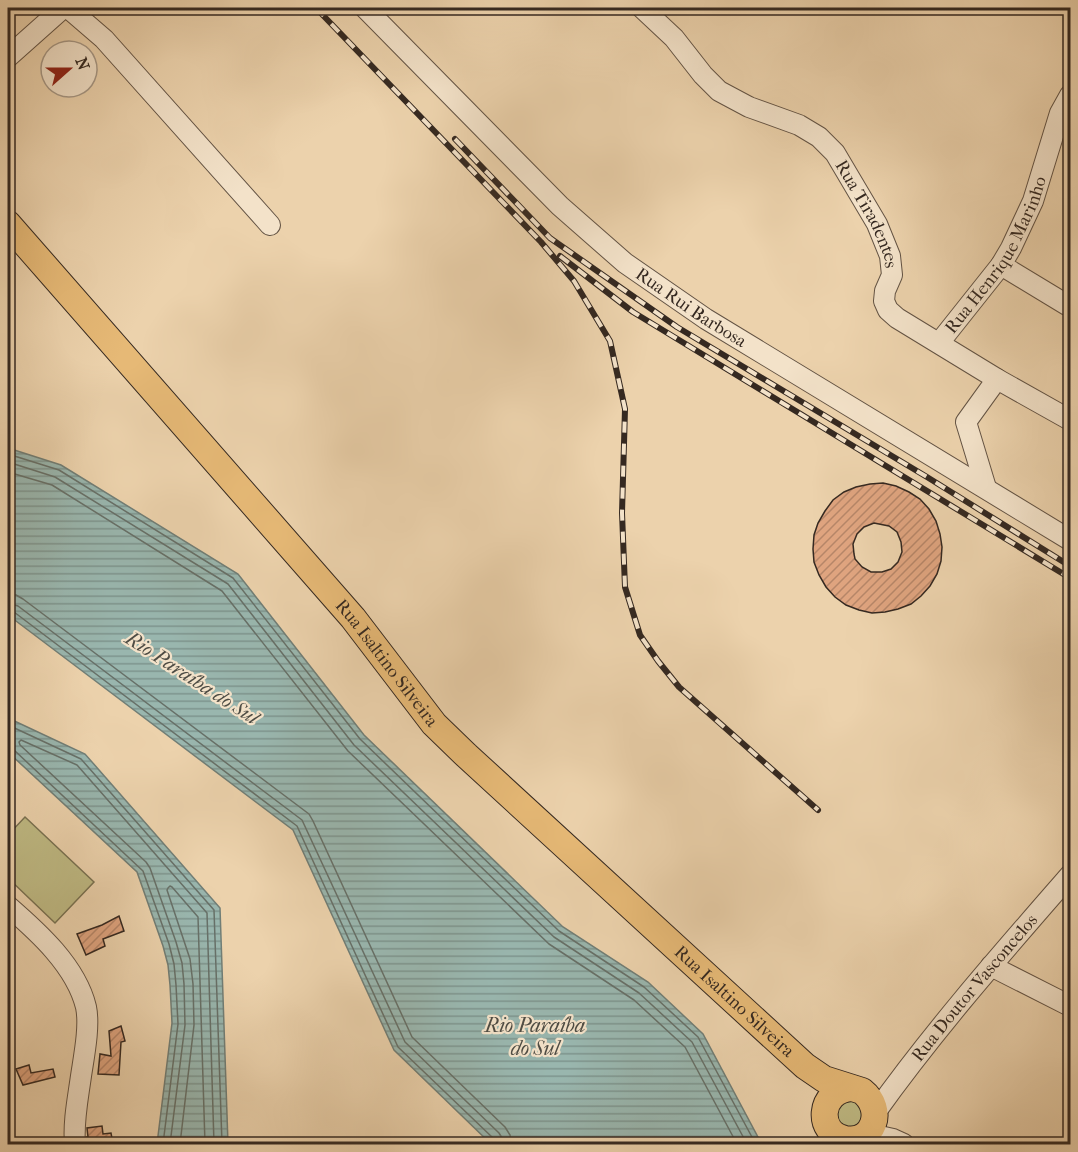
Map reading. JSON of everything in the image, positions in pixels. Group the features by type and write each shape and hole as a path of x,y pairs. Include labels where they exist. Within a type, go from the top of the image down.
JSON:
{"main road":[{"name":"Rua Isaltino Silveira","path":"8,224 353,618 434,724 805,1066"},
{"path":"805,1066 824,1079 857,1090 872,1101 867,1129 852,1139 845,1139 828,1127 805,1066"},
{"path":"828,1127 827,1103 831,1097 844,1089 857,1090"}],"street":[{"path":"8,57 63,8"},
{"path":"68,8 105,39 270,225"},
{"name":"Rua Rui Barbosa","path":"365,8 560,206 625,263 706,319 1071,540"},
{"name":"Rua Tiradentes","path":"642,8 674,38 720,91 749,107 799,125 819,137 835,153 877,224 890,256 892,275 885,291 884,301 888,310 897,318 997,379 1071,420"},
{"name":"Rua Henrique Marinho","path":"939,343 1001,265 1011,248 1033,201 1060,113 1071,95"},
{"path":"1001,265 1067,305"},
{"path":"986,488 966,422 997,379"},
{"name":"Rua Doutor Vasconcelos","path":"867,1129 903,1074 991,966 1071,874"},
{"path":"8,906 55,951 77,983 86,1008 87,1034 75,1144"},
{"path":"991,966 1071,1006"},
{"name":"Rua Doutor Vasconcelos","path":"857,1090 903,1074"},
{"path":"867,1129 899,1142"}],"shaded area":[{"path":"25,817 94,882 55,923 8,878 8,835"},
{"path":"854,1093 869,1119 843,1131 831,1105"}],"water":[{"name":"Rio Paraíba do Sul","path":"8,448 61,465 238,574 364,735 563,927 648,982 703,1034 758,1137 765,1144 491,1144 394,1050 293,830 8,615"},
{"path":"8,718 85,754 220,908 228,1144 157,1144 172,1023 168,965 163,946 137,872 8,752"}],"building":[{"path":"883,483 896,486 920,499 936,521 942,547 937,574 921,596 911,604 898,609 872,613 846,605 835,597 819,575 814,562 813,549 818,523 833,500 844,492 870,484","holes":["874,523 889,526 897,532 902,552 898,562 891,569 871,572 855,559 853,544 857,534 864,527"]},
{"path":"119,916 124,931 103,939 105,946 86,955 77,934"},
{"path":"121,1026 125,1041 121,1042 119,1075 98,1074 100,1054 111,1056 109,1031"},
{"path":"29,1065 31,1073 53,1069 55,1077 23,1085 16,1069"},
{"path":"102,1126 103,1134 111,1133 113,1144 87,1144 87,1128"}],"railway":[{"path":"316,8 541,242 574,281 610,341 625,409 622,513 625,587 640,635 679,687 818,810"},
{"path":"455,139 550,238 677,327 1070,566"},
{"path":"560,256 633,312 1070,578"}]}
